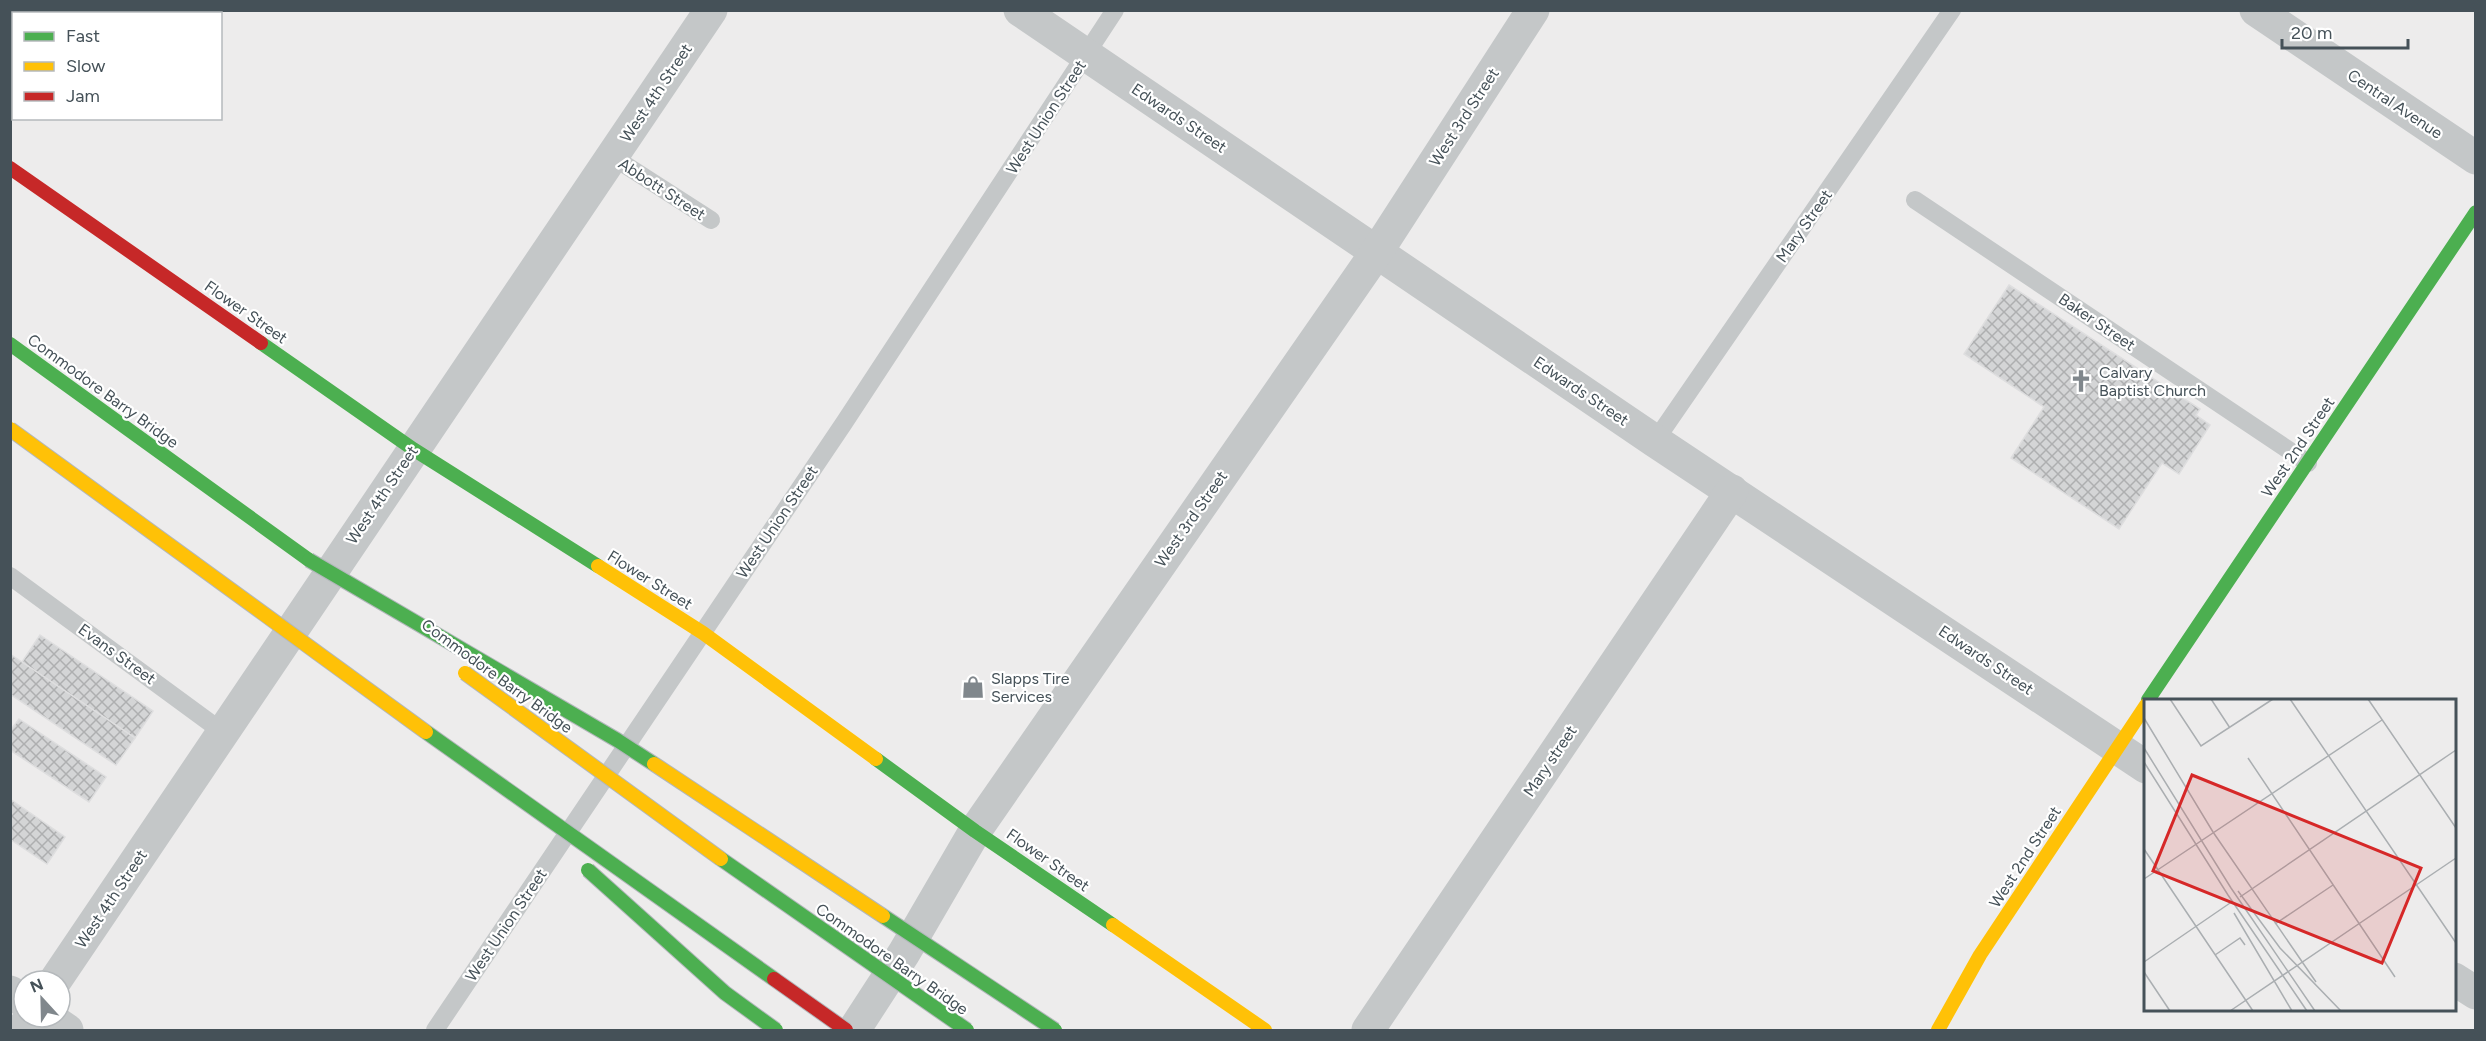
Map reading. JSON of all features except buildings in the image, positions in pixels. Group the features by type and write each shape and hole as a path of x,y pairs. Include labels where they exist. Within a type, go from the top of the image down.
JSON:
{"main road":[{"name":"Flower Street","path":"10,168 413,449 703,633 975,831 1265,1030"},
{"name":"West 2nd Street","path":"2149,699 2475,212"},
{"name":"Commodore Barry Bridge","path":"10,344 422,642"},
{"path":"10,429 471,765 846,1030"},
{"path":"309,560 617,740 1055,1030"},
{"name":"Commodore Barry Bridge","path":"450,663 794,911 967,1030"},
{"name":"West 2nd Street","path":"1938,1030 1980,955 2144,706"},
{"path":"471,765 725,993 776,1030"}],"street":[{"name":"West 4th Street","path":"63,969 711,10"},
{"name":"Edwards Street","path":"1020,10 1655,441 2144,766"},
{"name":"West 3rd Street","path":"854,1030 904,953 975,831 1376,253 1533,10"},
{"name":"Central Avenue","path":"2256,10 2475,158"},
{"name":"Mary street","path":"1368,1030 1732,491"},
{"path":"2456,980 2475,993"}],"lane":[{"name":"West Union Street","path":"435,1030 703,633 1115,10"},
{"name":"Mary Street","path":"1655,441 1952,10"},
{"name":"Abbott Street","path":"613,157 711,220"},
{"name":"Baker Street","path":"1915,200 2308,463"},
{"name":"Evans Street","path":"10,576 224,733"}],"traffic: fast":[{"path":"2149,699 2476,212"},
{"path":"261,343 413,449 598,566"},
{"path":"10,344 309,560"},
{"path":"309,560 617,740 654,764"},
{"path":"426,732 774,979"},
{"path":"876,759 975,831 1113,925"},
{"path":"721,859 967,1030"},
{"path":"588,870 725,993 776,1030"},
{"path":"883,916 1055,1030"}],"traffic: slow":[{"path":"10,429 426,732"},
{"path":"598,566 703,633 876,759"},
{"path":"465,673 721,859"},
{"path":"1938,1030 1980,955 2144,708"},
{"path":"654,764 883,916"},
{"path":"1113,925 1265,1030"}],"traffic: jam":[{"path":"10,168 261,343"},
{"path":"774,979 846,1030"}],"place":[{"name":"Calvary Baptist Church","path":"2081,381"},
{"name":"Slapps Tire Services","path":"973,687"}]}
